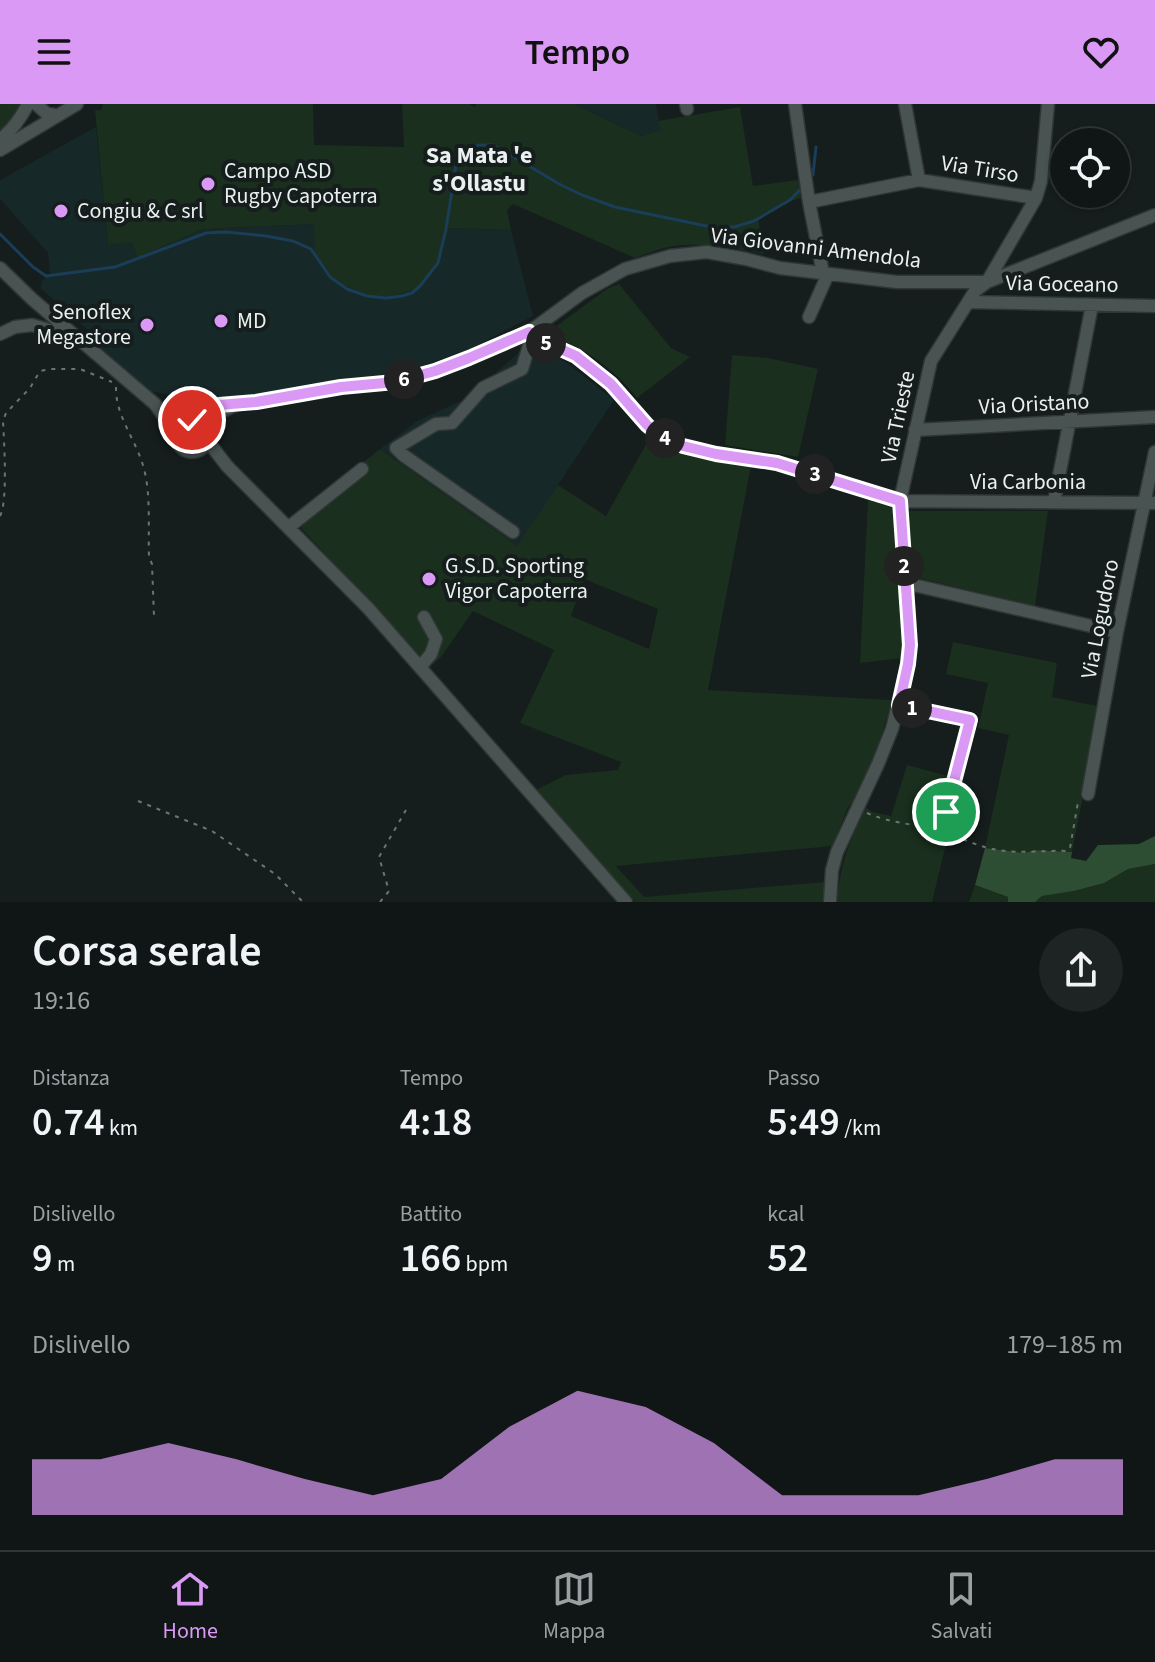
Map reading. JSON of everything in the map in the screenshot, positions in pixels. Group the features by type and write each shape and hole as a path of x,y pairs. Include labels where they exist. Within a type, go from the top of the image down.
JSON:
{"street":[{"path":"0,140 10,132 28,104"},
{"path":"36,104 46,113 77,104"},
{"path":"795,104 809,202 826,274 809,317"},
{"name":"Via Tirso","path":"905,104 919,180"},
{"name":"Via Trieste","path":"830,902 832,870 837,852 878,764 899,705 908,664 910,645 900,501 931,361 975,291 987,282 1036,198 1041,181 1048,104"},
{"path":"0,150 55,110"},
{"name":"Via Tirso","path":"809,202 919,180 1036,198"},
{"name":"Via Giovanni Amendola","path":"190,420 219,405 395,382 435,371 530,334 582,293 625,269 670,256 707,252 780,268 897,282 987,282 1155,215"},
{"path":"0,268 155,404 173,416 202,423 227,466 368,608 626,902"},
{"name":"Via Goceano","path":"968,302 1155,306"},
{"path":"1054,502 1092,305"},
{"path":"0,334 15,327 32,325 74,336"},
{"path":"513,532 396,448 436,424 452,423 483,388 522,369 530,334"},
{"name":"Via Carbonia","path":"530,334 576,356 611,384 660,436 683,446 777,463 900,501 1149,503"},
{"path":"155,404 176,433"},
{"path":"197,451 203,447 221,412 240,404"},
{"name":"Via Oristano","path":"915,430 1155,417"},
{"path":"190,420 179,426 176,433 176,441 182,449 208,454 227,466"},
{"name":"Via Logudoro","path":"1088,794 1117,632 1149,503 1155,452"},
{"path":"289,527 362,469"},
{"path":"905,583 1117,632"},
{"path":"420,667 431,654 436,639 424,617"},
{"path":"899,705 970,720 946,812"}],"path":[{"path":"0,516 4,505 2,422 40,371 80,369 117,382 118,404 146,476 154,617"},
{"path":"858,807 871,815 946,833 978,846 1025,853 1034,850 1067,851 1078,802 1088,794"},
{"path":"138,801 212,831 275,874 303,902"},
{"path":"380,902 389,891 379,857 406,810"}],"shaded area":[{"path":"574,104 656,104 660,130 641,136"},
{"path":"96,127 108,245 131,242 138,256 203,229 315,224 439,264 449,228 511,230 533,316 472,348 397,375 323,383 232,400 150,391 92,343 97,338 40,288 50,274 48,253 0,199 0,180"},
{"path":"520,352 553,356 567,363 614,400 517,547 380,449 417,421 463,400"}],"green space":[{"path":"0,104 24,104 0,134"},
{"path":"103,104 313,104 314,145 404,147 402,104 469,104 475,107 476,104 574,104 641,136 660,130 658,121 740,107 753,186 798,180 801,198 758,217 764,254 718,246 684,245 663,248 635,258 513,204 507,210 511,230 449,228 439,264 416,289 391,296 372,296 341,284 328,274 315,253 314,224 203,229 138,257 131,242 108,245 95,110 101,110"},
{"path":"619,284 671,348 690,357 637,398 598,361 576,346 551,336 551,330 607,289"},
{"path":"732,355 768,358 818,369 798,457 725,445"},
{"path":"187,427 195,427 200,436 198,443 187,445 182,440 182,432"},
{"path":"650,437 687,455 751,466 708,690 892,700 874,760 847,809 833,846 616,866 644,897 825,882 825,902 635,902 536,790 566,775 618,770 621,762 520,723 554,650 473,611 441,657 430,667 301,528 305,522 298,514 380,449 517,546 558,485 606,516","holes":["584,579 658,609 649,649 571,616"]},
{"path":"868,499 893,507 903,658 860,663"},
{"path":"908,511 1048,511 1035,606 911,576"},
{"path":"953,642 1057,663 1052,697 1097,706 1072,852 1034,850 1025,853 985,848 1009,735 978,728 988,683 946,674"},
{"path":"907,765 948,776 939,825 950,828 932,902 837,902 846,854 866,808 891,816"},
{"path":"1155,836 1155,864 1128,869 1104,883 1042,896 1035,902 1008,902 1008,897 975,885 985,848 1025,853 1034,850 1072,852 1071,858 1086,861 1098,845 1139,844"},
{"path":"1155,864 1155,902 1035,902 1042,896 1104,883 1128,869"},
{"path":"975,885 1008,897 1008,902 969,902"}],"waterway":[{"path":"0,234 46,276 115,267 206,233 266,236 293,241 311,249 330,277 347,289 386,298 412,293 438,263 456,165 460,154 469,147 493,145 561,185 615,207 711,227 734,227 754,221 790,200 800,190"},
{"path":"813,175 816,147"}],"place":[{"name":"Campo ASD Rugby Capoterra","path":"208,184"},
{"name":"Congiu & C srl","path":"61,211"},
{"name":"MD","path":"221,321"},
{"name":"Senoflex Megastore","path":"147,325"},
{"name":"G.S.D. Sporting Vigor Capoterra","path":"429,579"}],"district":[{"name":"Sa Mata 'e s'Ollastu","path":"479,169"}],"route":[{"path":"192,420 219,405 395,382 435,371 529,332 576,356 611,384 660,436 683,446 716,454 777,463 900,501 910,645 899,705 970,720 946,812"}]}
